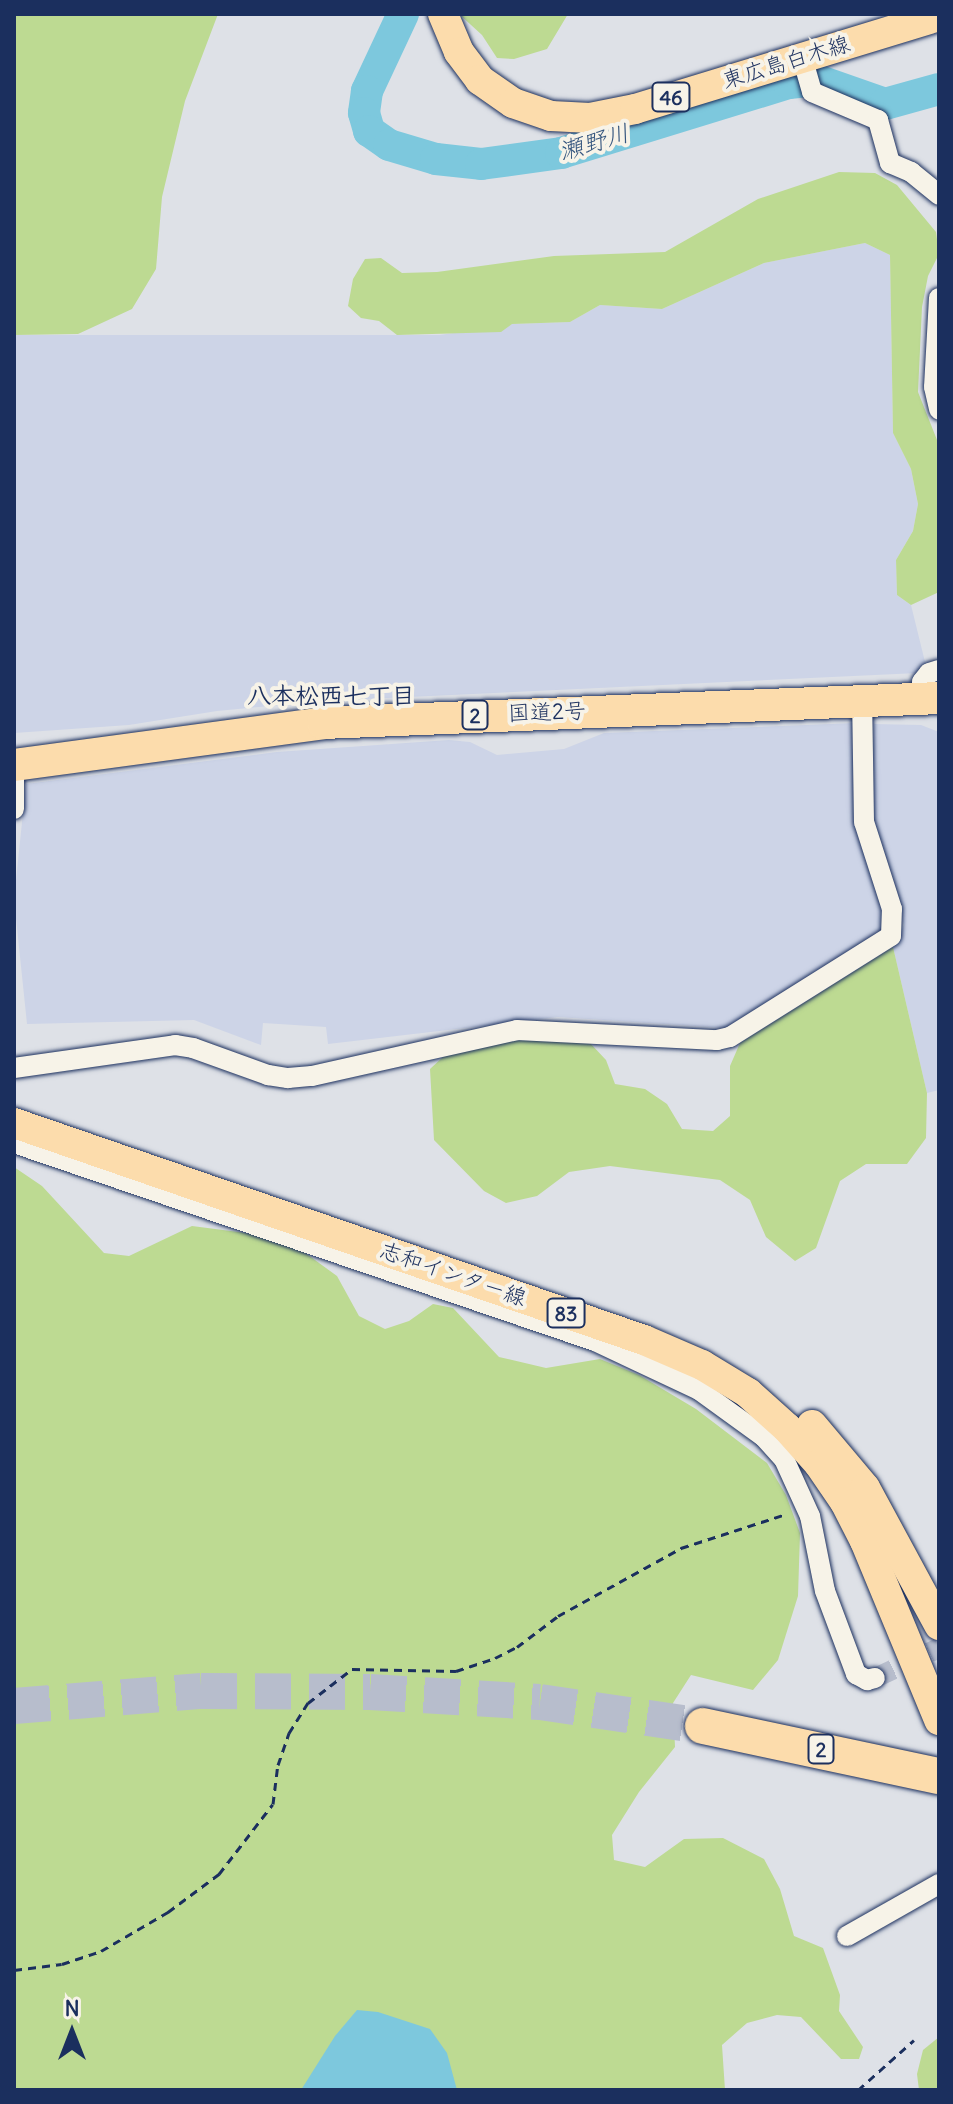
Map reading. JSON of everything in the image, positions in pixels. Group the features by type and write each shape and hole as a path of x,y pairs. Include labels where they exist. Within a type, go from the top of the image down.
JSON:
{"highway":[{"name":"国道2号","path":"14,763 323,723 930,699"},
{"name":"2","path":"703,1726 939,1776"}],"main road":[{"name":"東広島白木線","path":"443,14 459,52 480,80 513,103 551,116 590,118 635,109 939,16"},
{"name":"志和インター線","path":"14,1104 657,1324 716,1350 762,1380 802,1414 835,1451 865,1488 889,1528 939,1625"},
{"name":"志和インター線","path":"14,1123 644,1340 702,1365 748,1393 787,1428 819,1464 845,1502 876,1565 939,1720"}],"street":[{"path":"802,57 812,92 878,120 890,163 911,172 939,195"},
{"path":"939,298 934,387 939,409"},
{"path":"930,699 922,682 929,673 939,670"},
{"path":"14,1068 175,1045 288,1078 312,1076 517,1030 717,1040 730,1037 891,936 894,924 892,909 864,822 862,701"},
{"path":"14,763 14,809"},
{"path":"14,1143 595,1341 699,1390 764,1437 784,1459 810,1516 825,1591 856,1674 867,1680 875,1678"},
{"path":"847,1936 939,1884"}],"path":[{"path":"14,1970 62,1964 101,1951 168,1912 219,1874 273,1804 278,1765 289,1733 308,1703 352,1669 456,1671 495,1658 517,1647 558,1616 681,1548 786,1514"},
{"path":"858,2090 914,2040"}],"shaded area":[{"path":"865,243 890,255 893,433 911,469 918,504 913,531 896,560 897,595 911,605 926,666 918,673 323,701 217,711 129,725 14,733 14,335 440,335 512,324 570,322 600,305 662,309 764,263"},
{"path":"855,723 885,910 881,935 725,1028 558,1017 328,1044 326,1027 263,1023 261,1045 194,1020 27,1024 14,899 26,784 277,752 449,740 470,742 497,755 564,749 604,733"},
{"path":"874,724 921,725 939,732 939,1090 927,1093 893,947 904,925 873,820"}],"green space":[{"path":"14,14 218,14 185,101 162,197 156,269 132,309 78,334 14,335"},
{"path":"459,14 568,14 547,49 514,59 497,58 482,35"},
{"path":"839,172 875,173 897,185 936,232 939,254 928,276 922,307 918,392 939,445 939,592 911,605 897,595 896,560 913,531 918,504 911,469 893,433 890,255 865,243 764,263 662,309 600,305 570,322 512,324 501,332 397,335 379,321 361,318 348,306 353,279 365,259 381,258 402,273 437,272 554,256 665,252 758,199"},
{"path":"893,947 927,1093 926,1138 907,1164 866,1164 840,1181 816,1248 795,1261 766,1237 750,1200 720,1180 610,1166 569,1172 537,1196 506,1203 484,1191 434,1140 430,1069 444,1056 520,1038 590,1043 606,1060 615,1084 645,1089 667,1104 682,1129 713,1131 730,1116 730,1066 740,1043"},
{"path":"14,1167 42,1186 104,1253 129,1256 192,1226 246,1233 297,1247 337,1276 359,1316 385,1329 409,1321 433,1304 453,1308 499,1357 546,1368 600,1359 639,1375 696,1409 767,1463 786,1495 800,1533 798,1596 778,1660 753,1690 691,1675 673,1703 675,1747 639,1792 612,1835 614,1860 645,1867 684,1839 723,1838 764,1859 780,1889 794,1936 823,1948 840,1995 839,2011 863,2047 859,2059 841,2059 801,2017 777,2015 747,2023 722,2045 725,2090 14,2090"},
{"path":"939,2037 939,2090 919,2090 917,2074 923,2050"}],"water":[{"path":"357,2010 378,2012 430,2029 447,2053 457,2090 301,2090 335,2036"}],"waterway":[{"name":"瀬野川","path":"403,14 367,91 364,113 369,131 389,145 436,159 481,164 561,153 789,83 817,80 885,104 939,89"}],"tunnel":[{"path":"875,1678 939,1648"},
{"path":"14,1706 201,1691 370,1692 540,1702 703,1726"}],"district":[{"name":"八本松西七丁目","path":"331,696"}]}
